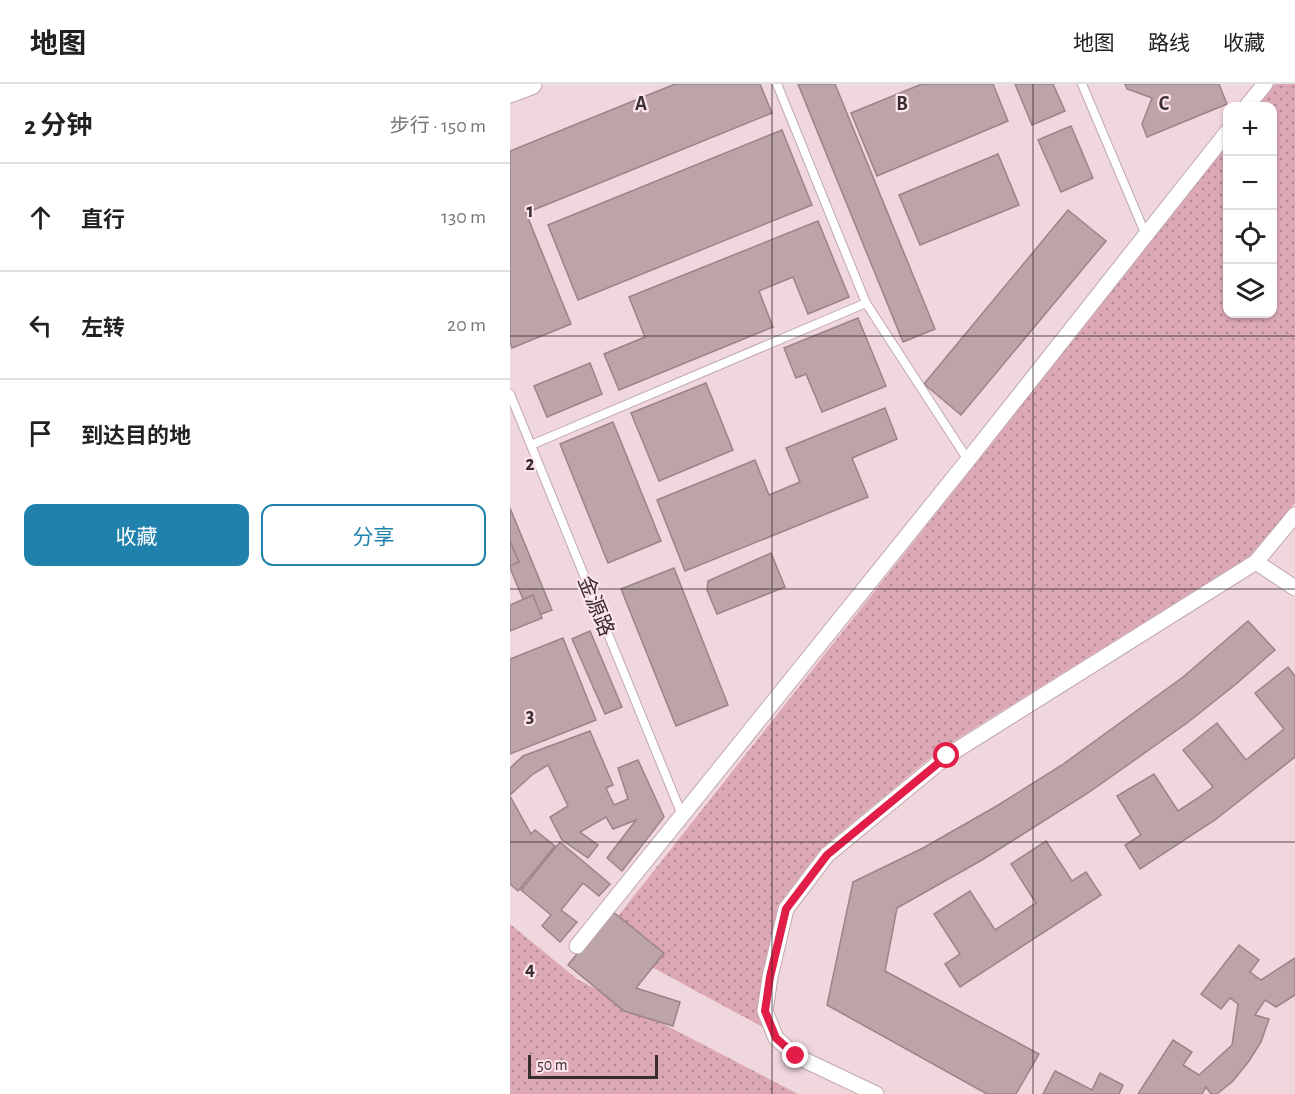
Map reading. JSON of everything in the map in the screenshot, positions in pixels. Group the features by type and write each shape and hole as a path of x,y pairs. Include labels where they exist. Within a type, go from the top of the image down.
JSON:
{"main road":[{"path":"510,92 531,84"}],"street":[{"path":"1250,102 1265,84"},
{"path":"577,946 968,460 1145,232 1223,136"},
{"path":"876,1094 796,1056 776,1038 765,1011 770,977 786,909 827,855 947,756 1256,562 1295,515"},
{"path":"1256,562 1295,588"}],"lane":[{"path":"777,84 866,303 968,460"},
{"path":"1082,84 1145,232"},
{"path":"531,445 866,303"},
{"name":"金源路","path":"510,394 682,817"}],"shaded area":[{"path":"1275,84 1295,84 1295,503 1250,556 941,749 821,849 778,905 757,1010 770,1031 600,939 1223,150 1223,318 1277,318 1277,102 1261,102"},
{"path":"510,924 577,979 798,1094 510,1094"}],"building":[{"path":"675,84 760,84 772,113 526,213 571,324 512,348 510,342 510,151"},
{"path":"798,84 835,84 935,329 903,342"},
{"path":"922,84 993,84 1008,121 877,176 851,113"},
{"path":"1015,84 1053,84 1065,111 1032,125"},
{"path":"1125,84 1219,84 1226,102 1223,102 1223,106 1147,137 1142,124 1152,98 1127,89"},
{"path":"1071,126 1093,178 1061,192 1038,140"},
{"path":"782,130 812,205 578,300 548,225"},
{"path":"998,154 1019,205 920,245 899,195"},
{"path":"1068,210 1106,241 961,415 924,384"},
{"path":"818,221 849,297 808,314 793,277 759,291 773,327 619,390 604,354 645,337 629,297"},
{"path":"858,318 886,386 822,412 806,374 796,378 784,348"},
{"path":"590,363 602,394 547,417 534,386"},
{"path":"706,383 733,450 659,481 631,413"},
{"path":"885,408 897,439 852,458 868,497 685,571 657,500 755,460 769,495 800,482 786,448"},
{"path":"613,422 661,541 608,563 560,444"},
{"path":"510,508 552,610 531,618 510,568"},
{"path":"510,541 519,562 510,566"},
{"path":"771,553 785,587 717,614 707,590 708,581"},
{"path":"674,568 728,705 676,726 621,589"},
{"path":"533,595 542,618 510,631 510,605"},
{"path":"1248,621 1275,650 1235,685 1187,723 1088,793 982,860 897,908 885,971 1039,1054 1016,1094 987,1094 827,1005 853,882 923,848 1062,765 1183,677"},
{"path":"590,631 622,707 605,714 572,639"},
{"path":"563,638 596,720 510,754 510,659"},
{"path":"1288,667 1295,676 1295,757 1215,820 1140,869 1125,845 1141,835 1117,796 1154,774 1178,811 1213,787 1183,750 1217,723 1246,760 1284,729 1255,693"},
{"path":"590,731 613,785 606,788 614,805 628,799 618,768 638,760 664,817 622,871 607,858 636,820 613,829 606,817 580,832 598,845 588,858 562,840 550,817 568,806 548,765 533,774 510,795 510,768 523,756"},
{"path":"510,796 531,834 535,830 555,846 518,891 510,884"},
{"path":"1046,841 1072,881 1086,872 1101,895 960,987 945,964 960,954 934,914 970,891 995,930 1036,903 1011,864"},
{"path":"560,842 610,884 599,896 583,883 561,910 577,922 560,942 542,926 551,915 521,890"},
{"path":"612,911 664,953 636,988 680,1002 673,1026 624,1011 568,965"},
{"path":"1239,945 1259,960 1250,972 1261,980 1295,958 1295,995 1276,1007 1265,1000 1255,1015 1269,1019 1261,1042 1233,1081 1217,1094 1211,1094 1206,1087 1202,1094 1138,1094 1173,1040 1192,1052 1183,1065 1199,1075 1232,1045 1238,1004 1230,998 1221,1009 1201,994"},
{"path":"1055,1071 1092,1090 1100,1073 1123,1085 1119,1094 1043,1094"}],"route":[{"path":"796,1056 776,1038 765,1011 770,977 786,909 827,855 947,756"}]}
